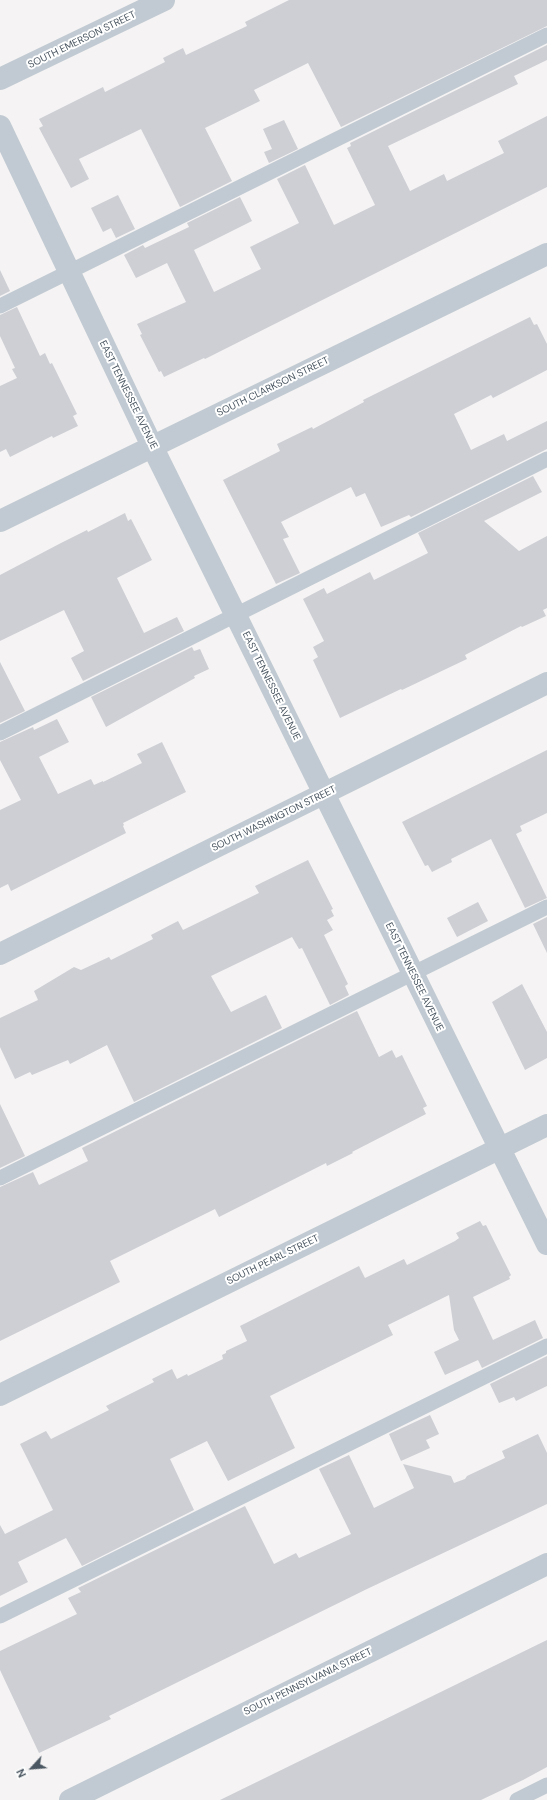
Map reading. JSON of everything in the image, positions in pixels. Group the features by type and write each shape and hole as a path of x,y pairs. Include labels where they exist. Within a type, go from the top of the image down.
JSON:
{"street":[{"name":"SOUTH EMERSON STREET","path":"0,79 164,0"},
{"name":"EAST TENNESSEE AVENUE","path":"0,126 152,446 547,1244"},
{"name":"SOUTH CLARKSON STREET","path":"0,521 547,254"},
{"name":"SOUTH WASHINGTON STREET","path":"0,954 547,683"},
{"name":"SOUTH PEARL STREET","path":"0,1395 547,1125"},
{"name":"SOUTH PENNSYLVANIA STREET","path":"70,1800 547,1564"}],"lane":[{"path":"0,306 547,35"},
{"path":"0,734 547,459"},
{"path":"0,1178 547,907"},
{"path":"0,1616 547,1346"},
{"path":"517,1800 547,1785"}],"building":[{"path":"289,0 547,0 547,26 341,127 308,63 254,90 260,101 205,128 232,181 180,207 141,129 79,159 89,179 71,188 39,128 43,126 39,119 103,87 105,92 165,62 163,58 183,48 186,55 247,26 245,22"},
{"path":"547,45 547,60 514,76 518,84 388,146 410,191 444,174 447,181 504,153 498,141 547,116 547,187 205,359 204,358 164,377 161,371 159,372 140,335 142,334 137,324 186,302 167,263 136,278 124,255 143,245 145,248 189,227 187,223 240,197 252,221 194,250 214,292 261,269 250,247 299,223 277,179 305,165 334,225 375,205 347,148 351,146 350,143"},
{"path":"284,120 298,149 269,163 264,152 272,149 263,129"},
{"path":"118,195 135,229 116,238 111,228 103,232 91,208"},
{"path":"0,270 10,291 0,296"},
{"path":"17,307 40,356 45,353 50,364 52,363 77,414 73,416 78,426 53,438 52,436 10,457 6,449 0,452 0,386 17,378 12,369 15,368 0,336 0,315"},
{"path":"530,317 534,325 537,324 547,344 547,370 493,398 491,395 454,414 471,450 504,434 507,441 547,421 547,449 411,517 409,515 381,527 365,493 356,497 351,487 281,522 289,537 283,539 300,573 276,584 223,480 280,451 277,444 312,427 313,429 364,402 363,400"},
{"path":"533,476 542,492 484,521 519,551 547,536 547,608 543,610 546,616 522,627 521,626 465,655 467,659 340,718 313,660 318,657 313,647 324,641 303,599 324,588 327,594 370,572 374,580 428,553 418,533"},
{"path":"125,513 128,521 131,519 152,560 117,578 144,633 177,617 184,631 83,681 71,658 84,651 64,610 0,641 0,575 87,530 88,532"},
{"path":"192,647 194,651 200,649 209,669 194,676 195,678 106,727 91,697"},
{"path":"0,662 25,711 0,723"},
{"path":"57,719 69,742 39,757 58,794 91,779 94,785 103,782 142,763 137,754 162,742 186,792 123,823 126,833 11,891 8,884 0,888 0,810 21,800 0,760 0,742 33,727 34,730"},
{"path":"547,750 547,813 520,826 522,831 516,834 547,898 525,908 491,839 451,859 452,862 432,872 428,865 425,866 402,822"},
{"path":"308,860 333,909 331,910 334,916 327,920 333,930 324,935 348,984 345,986 349,995 330,1005 302,948 299,949 292,937 211,976 231,1012 266,995 282,1028 134,1102 107,1045 70,1064 68,1060 32,1075 30,1072 15,1079 0,1047 0,1018 38,1000 34,991 74,967 81,970 109,957 111,960 153,939 151,935 178,921 183,930 259,893 255,886"},
{"path":"478,902 488,921 457,937 447,918"},
{"path":"547,917 547,953 533,924"},
{"path":"522,984 547,1032 547,1058 525,1070 492,1002"},
{"path":"357,1011 379,1057 392,1050 396,1058 402,1055 427,1106 423,1108 426,1114 327,1166 326,1163 219,1217 215,1209 110,1261 120,1282 0,1341 0,1187 33,1172 39,1185 88,1161 82,1148"},
{"path":"0,1104 25,1156 0,1168"},
{"path":"480,1221 483,1226 486,1225 511,1275 509,1277 510,1279 473,1297 493,1340 535,1320 543,1338 482,1368 478,1360 445,1375 434,1352 459,1340 454,1330 449,1295 388,1325 393,1335 270,1396 295,1448 228,1481 207,1441 170,1459 194,1510 82,1566 66,1538 18,1562 28,1582 0,1596 0,1525 5,1534 53,1510 20,1444 46,1431 51,1439 109,1410 106,1406 154,1382 152,1379 172,1369 177,1379 187,1374 188,1376 223,1359 222,1355 226,1353 226,1351 247,1341 240,1326 359,1266 365,1278 404,1259 407,1265 455,1241 459,1238 456,1233"},
{"path":"547,1356 547,1386 516,1401 514,1397 499,1403 490,1384"},
{"path":"430,1415 439,1434 426,1440 430,1448 401,1461 389,1434"},
{"path":"538,1434 547,1453 547,1504 367,1589 109,1716 111,1719 39,1753 0,1670 0,1651 77,1614 68,1598 81,1592 78,1588 245,1506 274,1564 296,1553 299,1558 351,1534 319,1469 349,1455 374,1508 414,1488 403,1464 451,1476 454,1483 465,1479 467,1476 505,1458 502,1451"},
{"path":"547,1640 547,1767 523,1780 481,1800 220,1800"}]}
